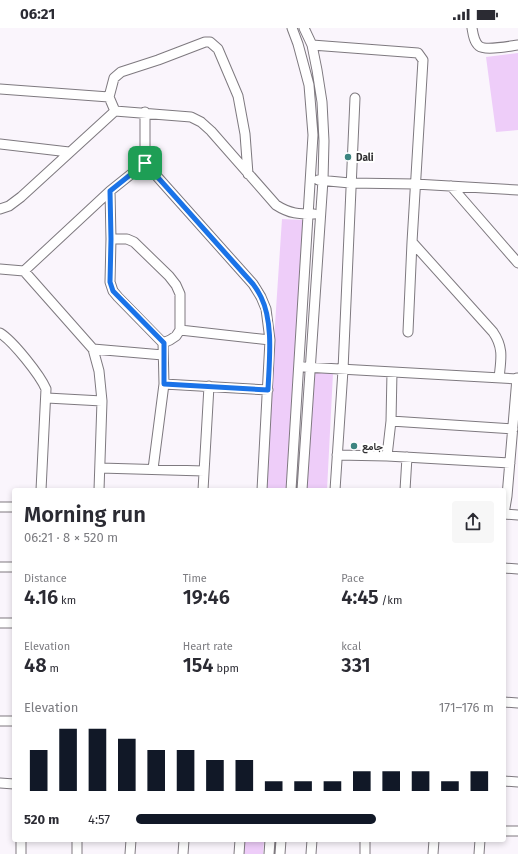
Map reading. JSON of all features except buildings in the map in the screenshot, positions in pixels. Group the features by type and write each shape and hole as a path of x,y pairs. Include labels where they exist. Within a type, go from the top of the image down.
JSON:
{"street":[{"path":"291,488 313,135 309,85 292,28"},
{"path":"302,488 323,180 324,141 322,102 317,70 312,46 304,28"},
{"path":"472,28 474,40 479,46 485,48 518,45"},
{"path":"116,111 110,97 114,78 121,72 205,42 210,42 218,50 238,96 245,134 248,174"},
{"path":"312,46 418,53 423,60 408,332"},
{"path":"0,89 110,97"},
{"path":"335,488 343,370 350,183 355,98"},
{"path":"0,209 9,206 20,197 116,111 144,112 191,117 201,122 211,131 276,205 285,211 295,214 320,214"},
{"path":"144,112 145,163 253,284 266,309 270,340 262,488"},
{"path":"0,144 69,152"},
{"path":"24,271 110,191 145,163"},
{"path":"310,179 350,183 415,184 518,190"},
{"path":"451,186 514,255 518,263"},
{"path":"110,191 110,282 113,291 164,343 164,384 153,469"},
{"path":"111,239 126,239 134,242 169,276 176,285 180,294 180,330 176,336 164,343"},
{"path":"412,242 499,340 501,348 499,378"},
{"path":"0,269 24,271 93,349 99,371 102,401 99,488"},
{"path":"180,330 270,340"},
{"path":"0,333 7,337 43,382 46,389 41,488"},
{"path":"93,349 163,355"},
{"path":"299,367 518,378 514,432 506,497"},
{"path":"387,456 391,421 392,372"},
{"path":"164,384 268,390"},
{"path":"203,488 209,386"},
{"path":"46,398 102,401"},
{"path":"391,421 514,432"},
{"path":"337,455 387,456 510,463"},
{"path":"405,488 406,457"},
{"path":"100,468 204,471"},
{"path":"0,506 12,507"},
{"path":"506,514 518,515"},
{"path":"0,566 12,567"},
{"path":"506,568 518,569"},
{"path":"0,623 12,623"},
{"path":"506,702 518,703"},
{"path":"0,721 12,721"},
{"path":"506,781 518,782"},
{"path":"0,783 12,784"},
{"path":"506,831 518,831"},
{"path":"21,842 21,854"},
{"path":"77,842 77,854"},
{"path":"130,854 131,842"},
{"path":"183,854 184,842"},
{"path":"239,854 240,842"},
{"path":"269,854 270,842"},
{"path":"280,854 281,842"},
{"path":"311,854 312,842"},
{"path":"365,842 365,854"},
{"path":"433,854 434,842"},
{"path":"479,854 480,842"}],"shaded area":[{"path":"518,53 518,130 496,132 486,57"},
{"path":"282,219 303,220 286,488 264,488"},
{"path":"313,371 333,373 327,488 306,488"},
{"path":"243,842 264,842 263,854 242,854"}],"place":[{"name":"Dali","path":"348,157"},
{"name":"جامع","path":"354,446"}],"route":[{"path":"145,163 253,284 261,297 266,309 270,340 268,390 164,384 164,343 113,291 110,282 110,191 145,163"}]}
